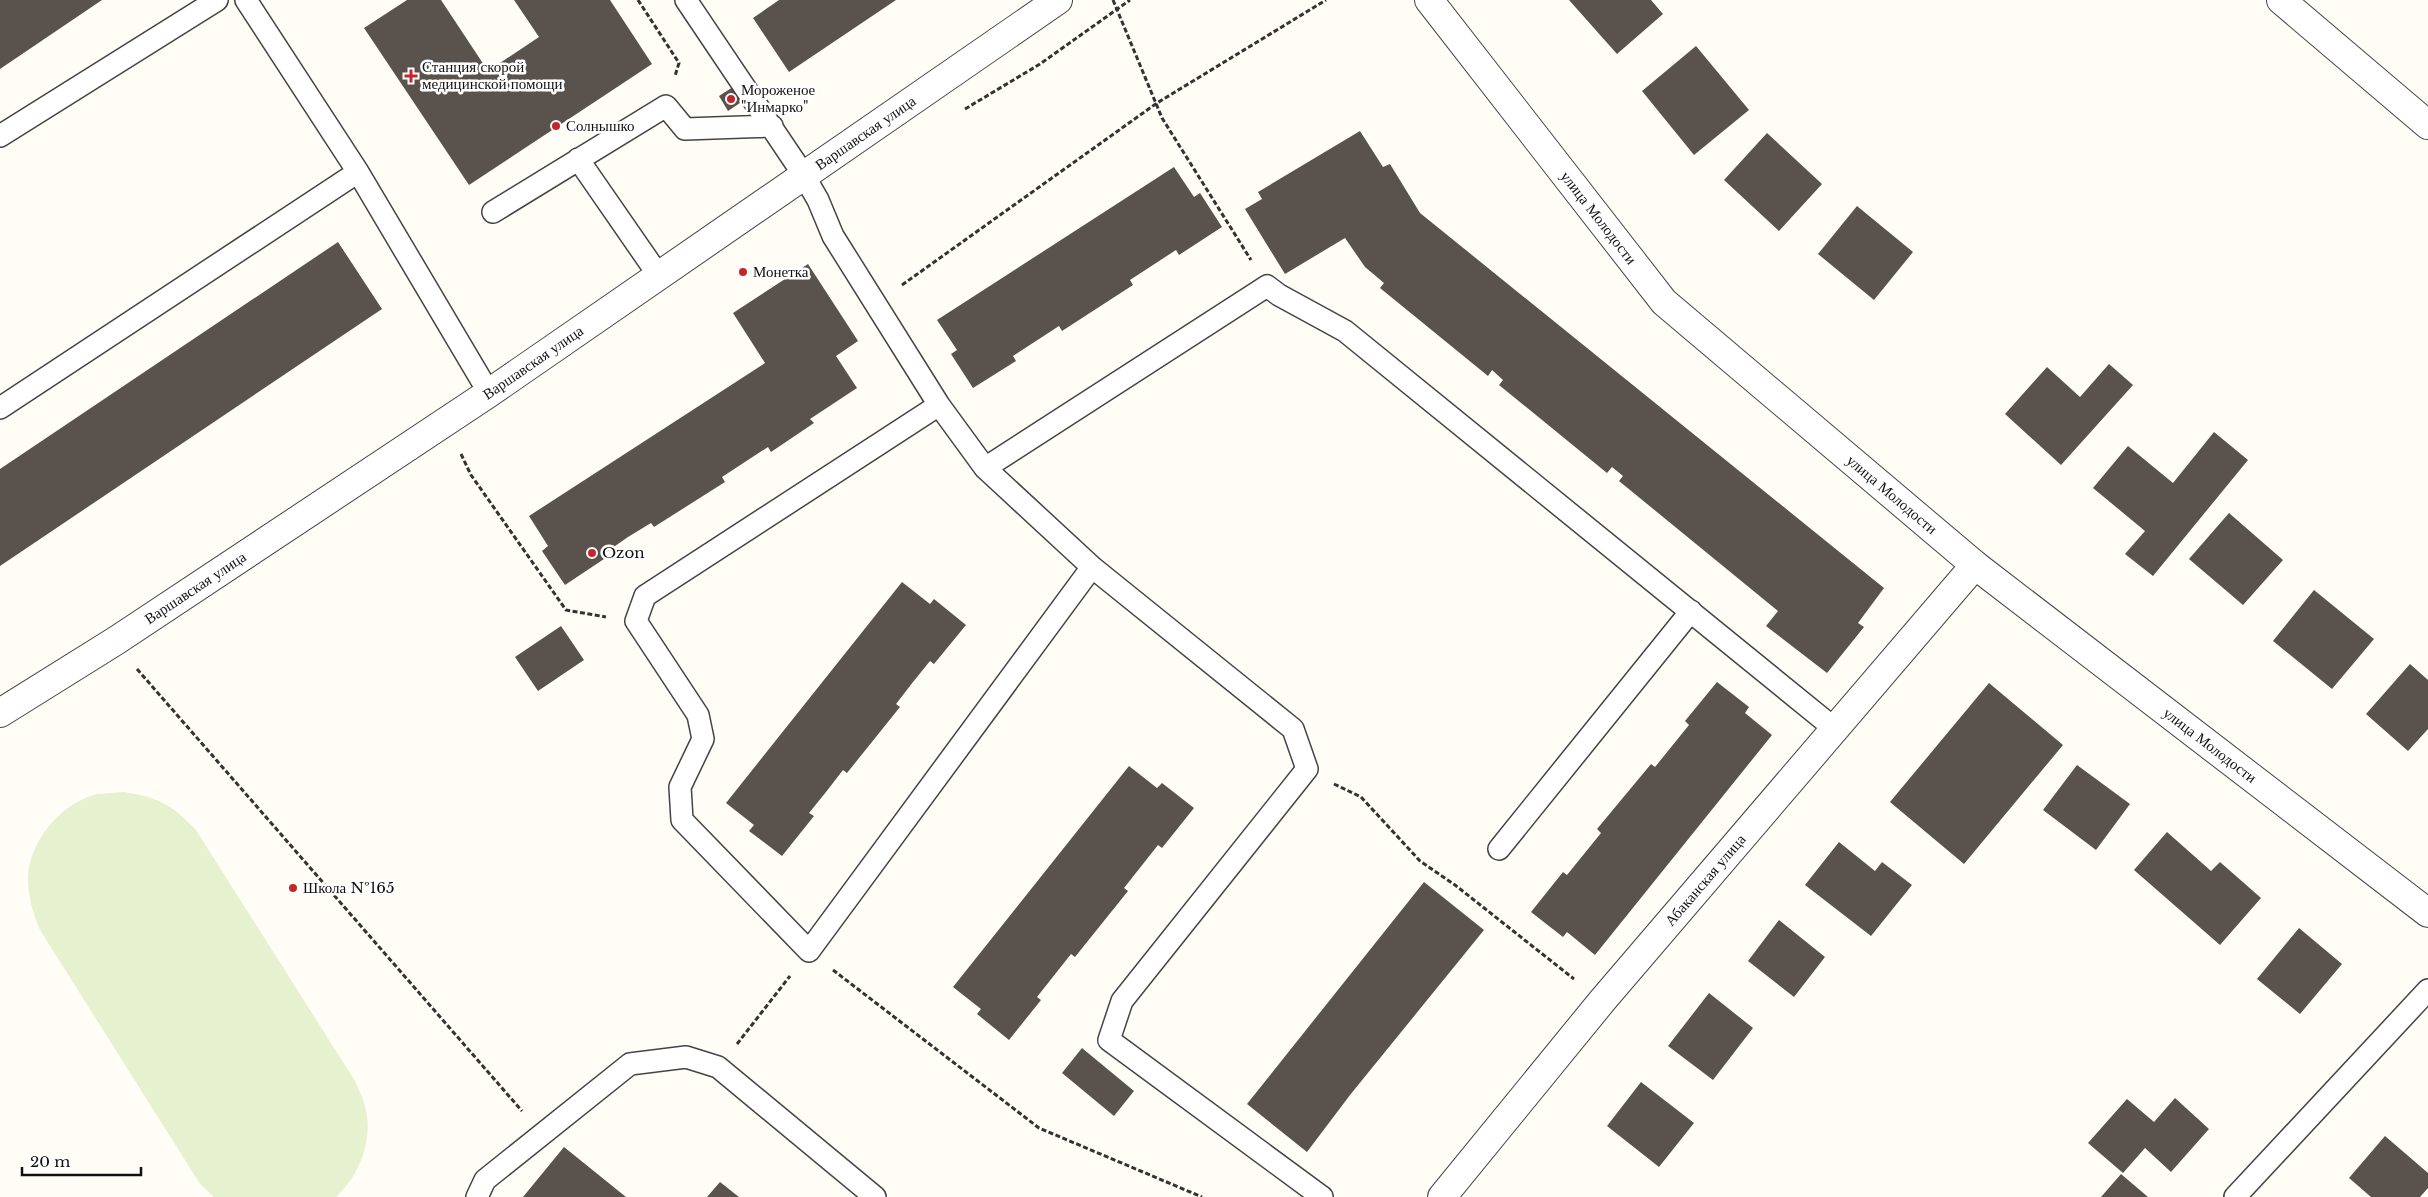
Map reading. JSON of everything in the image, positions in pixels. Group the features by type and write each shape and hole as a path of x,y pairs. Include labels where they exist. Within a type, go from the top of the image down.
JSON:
{"street":[{"name":"Варшавская улица","path":"0,713 116,640 489,393 803,174 920,97 1058,0"},
{"name":"улица Молодости","path":"1429,0 1664,302 1975,566 2428,913"},
{"path":"2281,0 2428,125"},
{"name":"Абаканская улица","path":"1442,1197 1602,1001 1975,566"}],"lane":[{"path":"0,136 217,0"},
{"path":"246,0 358,172 489,393"},
{"path":"686,0 803,174 818,200 833,236 875,304 939,405 985,468 1092,567 1293,729 1307,770 1122,1001 1109,1040 1322,1197"},
{"path":"493,212 666,106 685,129 772,126"},
{"path":"578,159 659,276"},
{"path":"0,408 358,172"},
{"path":"985,468 1267,286 1279,295 1345,332 1691,610 1835,729"},
{"path":"939,405 645,596 636,621 698,715 703,739 680,787 682,820 809,951 1092,567"},
{"path":"1499,849 1691,610"},
{"path":"2235,1197 2428,990"},
{"path":"477,1197 485,1180 630,1064 686,1056 718,1067 875,1197"}],"path":[{"path":"638,0 680,62"},
{"path":"1113,0 1162,118 1267,286"},
{"path":"875,304 1157,103 1326,0"},
{"path":"445,422 471,475 566,610 636,621"},
{"path":"116,640 143,678 542,1134"},
{"path":"1307,770 1361,798 1420,860 1455,885 1602,1001"},
{"path":"718,1067 809,951 1039,1128 1202,1197"}],"green space":[{"path":"124,792 156,800 172,808 196,830 355,1081 364,1103 368,1131 363,1156 358,1167 345,1188 336,1197 214,1197 200,1184 40,930 31,905 28,878 34,851 41,838 49,826 71,806 97,794"}],"building":[{"path":"0,0 102,0 0,69"},
{"path":"407,0 441,0 488,71 539,37 514,0 610,0 652,64 469,185 364,28"},
{"path":"779,0 896,0 789,72 753,18"},
{"path":"1569,0 1651,0 1663,14 1617,54"},
{"path":"1696,46 1749,110 1694,155 1642,91"},
{"name":"Мороженое \"Инмарко\"","path":"733,87 743,101 728,111 719,96"},
{"path":"1360,131 1383,167 1390,164 1420,213 1884,588 1858,623 1864,627 1827,673 1766,626 1778,611 1619,481 1623,476 1612,467 1607,473 1499,385 1503,380 1492,370 1488,376 1380,288 1384,283 1365,267 1345,238 1285,274 1245,209 1262,199 1258,192"},
{"path":"1767,133 1822,184 1779,231 1724,180"},
{"path":"1174,167 1194,197 1200,193 1222,227 1179,255 1176,250 1130,280 1133,285 1062,331 1059,326 1013,356 1016,361 973,388 951,354 957,350 937,320"},
{"path":"1857,206 1913,252 1874,300 1818,254"},
{"path":"338,242 382,309 0,566 0,469"},
{"path":"808,264 858,341 836,356 857,388 810,419 814,423 771,452 768,447 722,477 725,482 654,527 651,523 628,537 605,553 607,557 565,585 542,551 548,546 529,516 765,363 733,313"},
{"path":"2109,364 2133,385 2061,465 2005,414 2047,367 2080,397"},
{"path":"2214,432 2248,460 2153,576 2125,554 2145,531 2093,488 2128,446 2173,483"},
{"path":"2229,513 2283,560 2243,605 2189,559"},
{"path":"902,582 930,604 934,599 966,625 934,664 930,661 913,682 896,704 900,707 847,773 843,770 809,813 814,816 782,856 749,831 754,825 726,803"},
{"path":"2314,590 2374,639 2332,689 2273,641"},
{"path":"561,626 584,660 538,691 515,657"},
{"path":"2410,664 2428,680 2428,729 2408,751 2366,714"},
{"path":"1717,682 1749,707 1745,713 1772,735 1595,955 1567,932 1563,937 1531,912 1563,872 1567,875 1601,833 1597,829 1651,764 1655,767 1689,725 1685,721"},
{"path":"1989,683 2063,745 1964,864 1890,802"},
{"path":"2077,765 2130,804 2096,850 2043,810"},
{"path":"1129,766 1157,788 1162,783 1194,808 1162,848 1158,845 1124,888 1128,891 1075,957 1071,954 1037,997 1041,1000 1009,1040 977,1014 981,1009 953,987"},
{"path":"2167,832 2211,871 2220,862 2261,898 2220,945 2134,870"},
{"path":"1839,842 1875,871 1882,862 1912,885 1871,936 1805,885"},
{"path":"1424,882 1484,930 1350,1095 1307,1152 1247,1104"},
{"path":"1779,920 1825,957 1794,997 1748,961"},
{"path":"2299,928 2342,964 2300,1014 2257,979"},
{"path":"1709,993 1753,1028 1713,1080 1668,1046"},
{"path":"1082,1048 1134,1091 1114,1116 1062,1073"},
{"path":"1641,1082 1694,1123 1659,1167 1607,1126"},
{"path":"2175,1098 2209,1129 2171,1172 2145,1148 2123,1173 2088,1143 2127,1099 2154,1122"},
{"path":"2385,1136 2428,1173 2428,1188 2420,1197 2371,1197 2349,1178"},
{"path":"564,1147 626,1197 523,1197"},
{"path":"2121,1174 2148,1197 2101,1197"},
{"path":"720,1182 739,1197 707,1197"}],"place":[{"name":"Станция скорой медицинской помощи","path":"411,76"},
{"name":"Мороженое \"Инмарко\"","path":"731,99"},
{"name":"Солнышко","path":"556,126"},
{"name":"Монетка","path":"743,272"},
{"name":"Ozon","path":"592,553"},
{"name":"Школа №165","path":"293,888"}]}
